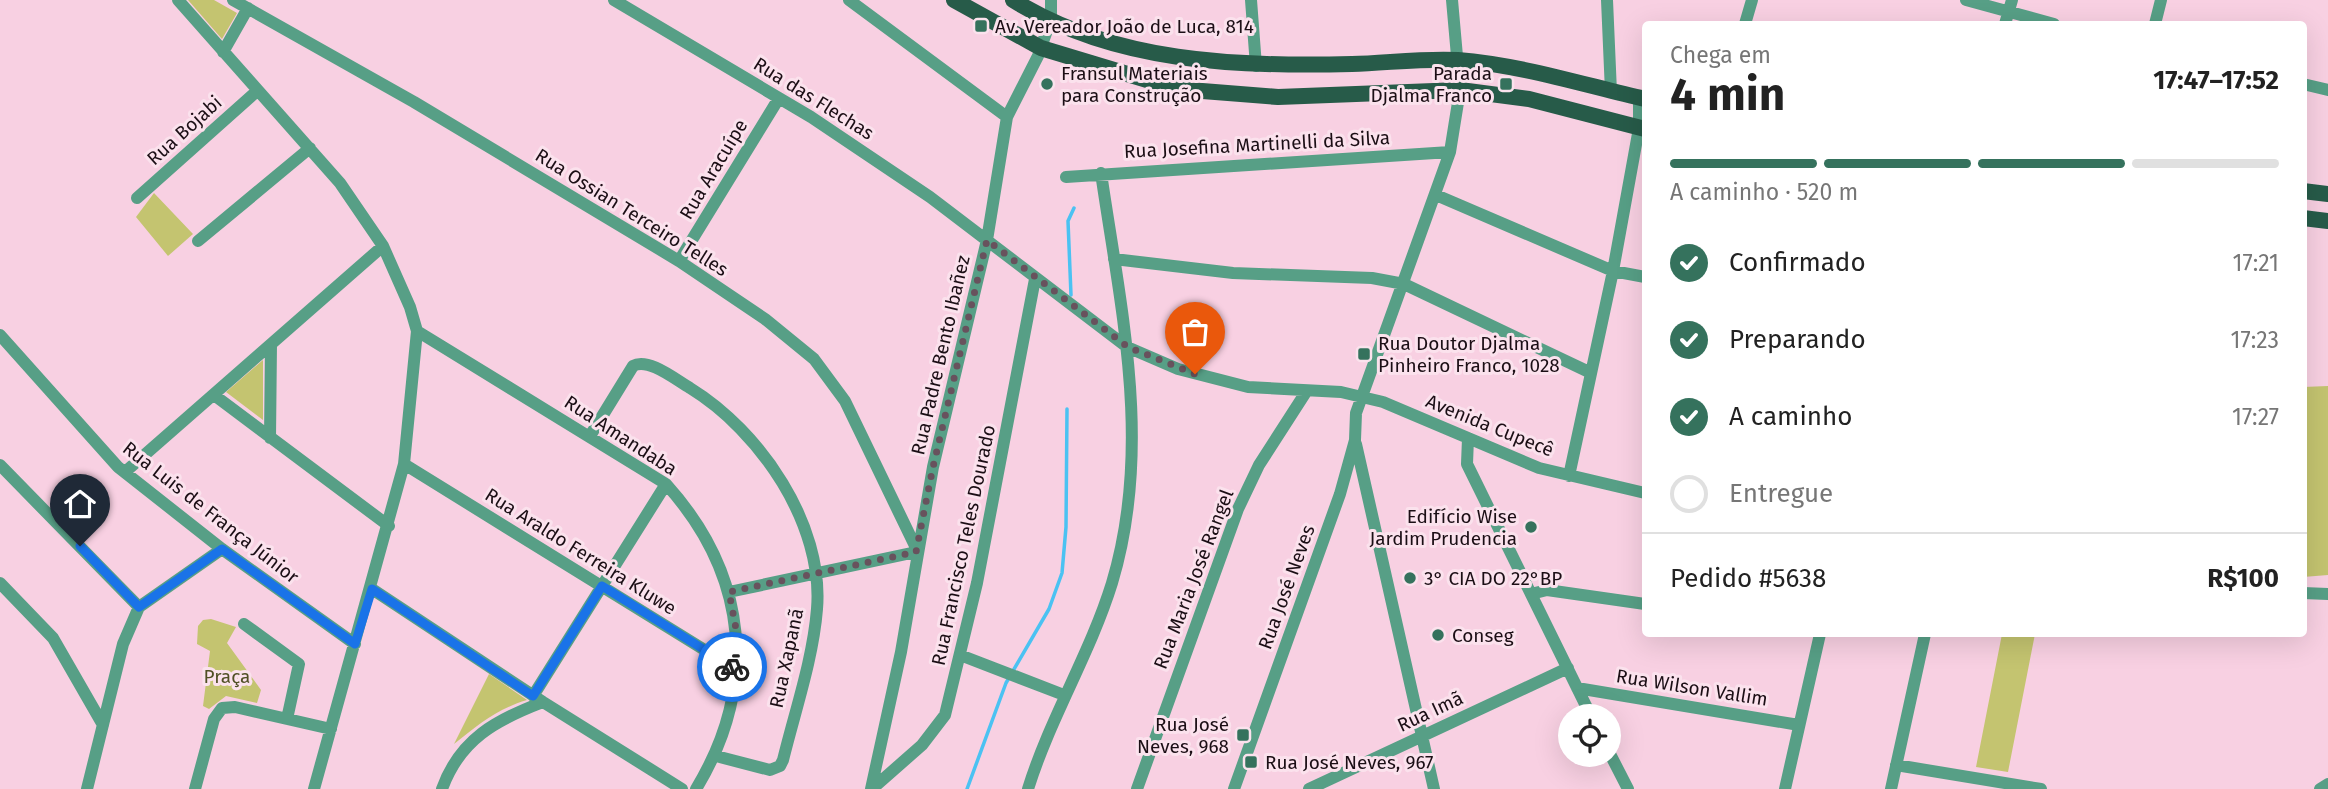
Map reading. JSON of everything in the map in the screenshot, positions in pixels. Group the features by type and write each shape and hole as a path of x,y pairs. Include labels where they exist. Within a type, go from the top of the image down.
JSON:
{"main road":[{"path":"954,0 1041,48 1134,78 1215,93 1278,97 1461,90 1529,99 1642,129"},
{"path":"1013,0 1051,19 1149,52 1256,66 1457,60 1515,69 1642,98"},
{"path":"2307,191 2328,194"},
{"path":"2307,218 2328,221"}],"street":[{"path":"178,0 340,183 383,246 410,307 417,331 404,464 372,589 314,789"},
{"name":"Rua Ossian Terceiro Telles","path":"233,0 414,102 679,261 765,319 814,359 845,401 916,551"},
{"name":"Rua das Flechas","path":"614,0 779,98 930,197 987,240"},
{"path":"849,0 1007,117"},
{"name":"Rua Padre Bento Ibañez","path":"872,789 901,652 916,551 987,240 1007,117 1041,48 1051,19 1051,0"},
{"path":"1251,0 1256,66"},
{"name":"Rua José Neves","path":"1234,789 1340,494 1355,440 1354,422 1450,152 1461,90 1452,0"},
{"path":"1607,0 1611,92"},
{"path":"1746,21 1752,0"},
{"path":"1966,0 2007,19 2026,21"},
{"path":"2007,19 2012,0"},
{"path":"2156,21 2161,0"},
{"path":"223,52 248,8"},
{"path":"2307,85 2328,90"},
{"name":"Rua Bojabi","path":"137,198 257,91"},
{"name":"Rua Aracuípe","path":"679,261 779,98"},
{"path":"1569,476 1642,129 1642,98"},
{"path":"198,241 310,148"},
{"name":"Rua Josefina Martinelli da Silva","path":"1066,177 1450,152"},
{"path":"1028,789 1064,695 1104,608 1128,509 1133,415 1128,347 1101,173"},
{"path":"1436,195 1613,271 1642,277"},
{"name":"Avenida Cupecê","path":"987,240 1128,347 1178,369 1248,387 1341,392 1363,396 1539,468 1642,492"},
{"path":"125,472 383,246"},
{"path":"1114,258 1233,273 1372,278 1404,284 1589,372"},
{"name":"Rua Francisco Teles Dourado","path":"872,789 937,729 945,715 977,583 1035,279"},
{"name":"Rua Amandaba","path":"417,331 666,484 687,508 716,557 729,592 737,634 737,670 731,709 716,756 696,789"},
{"name":"Rua Luis de França Júnior","path":"0,335 102,451 125,472 222,549 355,644"},
{"path":"270,438 271,344"},
{"name":"Rua Xapanã","path":"590,436 638,363 647,364 686,386 731,418 772,469 804,529 817,571 817,610 810,650 780,766 769,770 716,756"},
{"name":"Rua Maria José Rangel","path":"1137,789 1238,509 1259,465 1306,392"},
{"path":"214,395 388,526"},
{"path":"1468,438 1467,464 1585,704"},
{"path":"1355,440 1392,615 1434,789"},
{"name":"Rua Araldo Ferreira Kluwe","path":"404,464 737,670"},
{"path":"0,465 139,607"},
{"path":"442,789 449,770 467,743 485,728 538,699 602,586 666,484"},
{"path":"87,789 123,644 139,607 222,549"},
{"path":"729,592 916,551"},
{"path":"0,583 52,638 103,725"},
{"path":"372,589 538,699 682,789"},
{"path":"1531,594 1547,590 1642,604"},
{"path":"2307,593 2328,594"},
{"path":"244,624 299,664 287,719"},
{"path":"1785,789 1819,637"},
{"path":"1891,789 1923,637"},
{"path":"960,655 1064,695"},
{"name":"Rua Imã","path":"1309,789 1567,668"},
{"name":"Rua Wilson Vallim","path":"1577,688 1800,724"},
{"path":"195,789 217,712 227,707 331,729"},
{"path":"1896,765 2041,789"},
{"path":"1617,767 1628,789"},
{"path":"2320,789 2328,784"}],"green space":[{"path":"188,0 214,0 237,13 222,39"},
{"path":"154,193 193,234 168,256 136,217"},
{"path":"263,360 263,420 226,392"},
{"path":"2328,386 2328,575 2307,577 2307,387"},
{"name":"Praça","path":"211,619 236,627 227,643 261,690 257,703 226,696 209,709 203,706 210,651 197,644 198,626 203,620"},
{"path":"2001,637 2034,637 2008,772 1976,767"},
{"path":"489,674 527,700 497,713 454,744"}],"waterway":[{"path":"1071,295 1068,221 1074,208"},
{"path":"967,789 1006,683 1049,609 1062,573 1066,527 1067,409"}],"way so far":[{"path":"732,667 737,670 737,634 729,592 817,571 916,552 933,467 987,240 1128,347 1195,374"}],"place":[{"name":"Av. Vereador João de Luca, 814","path":"981,26"},
{"name":"Fransul Materiais para Construção","path":"1047,84"},
{"name":"Parada Djalma Franco","path":"1506,84"},
{"name":"Rua Doutor Djalma Pinheiro Franco, 1028","path":"1364,354"},
{"name":"Edifício Wise Jardim Prudencia","path":"1531,527"},
{"name":"3° CIA DO 22°BP","path":"1410,578"},
{"name":"Conseg","path":"1438,635"},
{"name":"Rua José Neves, 968","path":"1243,735"},
{"name":"Rua José Neves, 967","path":"1251,762"}],"route":[{"path":"80,546 139,607 222,549 355,644 372,589 533,696 602,586 732,667"}]}
